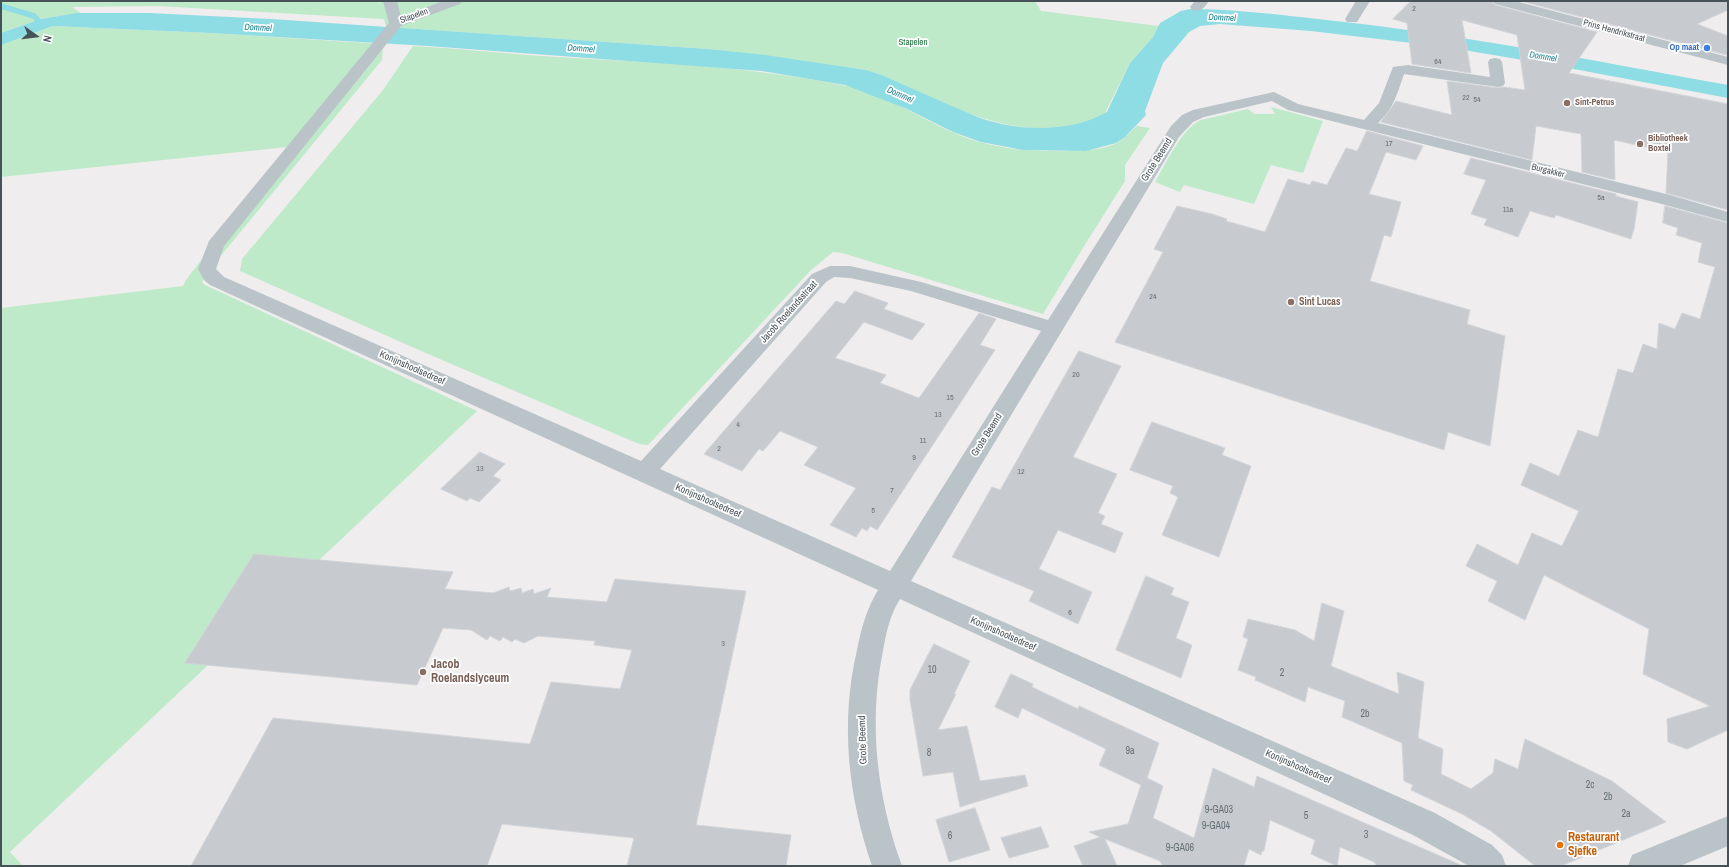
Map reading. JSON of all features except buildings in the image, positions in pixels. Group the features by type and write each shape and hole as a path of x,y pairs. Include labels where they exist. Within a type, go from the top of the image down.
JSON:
{"street":[{"name":"Stapelen","path":"390,1 396,23 455,1"},
{"path":"1352,19 1363,1"},
{"name":"Prins Hendrikstraat","path":"1500,1 1728,62"},
{"name":"Konijnshoolsedreef","path":"396,23 215,245 207,269 211,276 217,281 894,584 1424,824 1481,856 1491,866"},
{"path":"1367,126 1382,111 1387,103 1398,70 1408,69 1498,83 1495,62"},
{"name":"Burgakker","path":"1274,96 1293,107 1658,198 1728,217"},
{"name":"Grote Beemd","path":"887,866 878,845 865,786 861,717 873,635 884,603 894,584 1052,328 1180,125 1188,118 1204,112 1274,96"},
{"name":"Jacob Roelandsstraat","path":"644,472 820,278 830,272 850,272 914,286 1052,328"},
{"path":"1643,866 1728,831"}],"green space":[{"name":"Stapelen","path":"1,1 378,1 380,6 379,1 1035,1 1041,11 1159,26 1153,37 1130,63 1104,115 1065,126 1052,128 1030,128 1008,125 964,112 882,75 866,70 708,49 386,27 384,19 157,6 72,7 81,13 41,19 1,33"},
{"path":"53,26 211,33 383,44 382,60 205,275 202,282 205,285 477,411 10,852 23,866 1,866 1,308 183,286 202,259 297,146 1,177 1,45"},
{"path":"413,46 540,56 691,65 804,78 856,88 898,105 960,136 987,144 1015,149 1058,151 1097,149 1117,143 1137,126 1150,128 1125,165 1125,181 1043,314 842,253 833,252 811,270 648,445 639,444 428,354 240,271 242,259 383,90"},
{"path":"1271,107 1323,121 1303,173 1271,165 1254,204 1184,185 1180,192 1155,182 1181,139 1187,131 1201,120 1248,109 1254,114 1275,114"}],"water":[{"name":"Dommel","path":"1190,9 1275,14 1477,40 1728,85 1728,98 1558,66 1446,47 1311,31 1220,24 1200,26 1189,32 1163,63 1145,111 1146,115 1125,137 1116,143 1086,151 1023,150 981,142 953,132 907,109 845,85 762,71 428,46 211,33 53,26 1,45 1,33 41,19 77,13 149,13 271,19 708,49 765,55 866,70 882,75 983,119 1015,126 1047,128 1093,119 1107,112 1130,63 1153,37 1160,23 1181,11"}],"waterway":[{"path":"1,6 34,16 42,25"}],"place":[{"name":"Op maat","path":"1707,48"},
{"name":"Sint-Petrus","path":"1567,103"},
{"name":"Bibliotheek Boxtel","path":"1640,144"},
{"name":"Sint Lucas","path":"1291,302"},
{"name":"Jacob Roelandslyceum","path":"423,672"},
{"name":"Restaurant Sjefke","path":"1560,845"}]}
